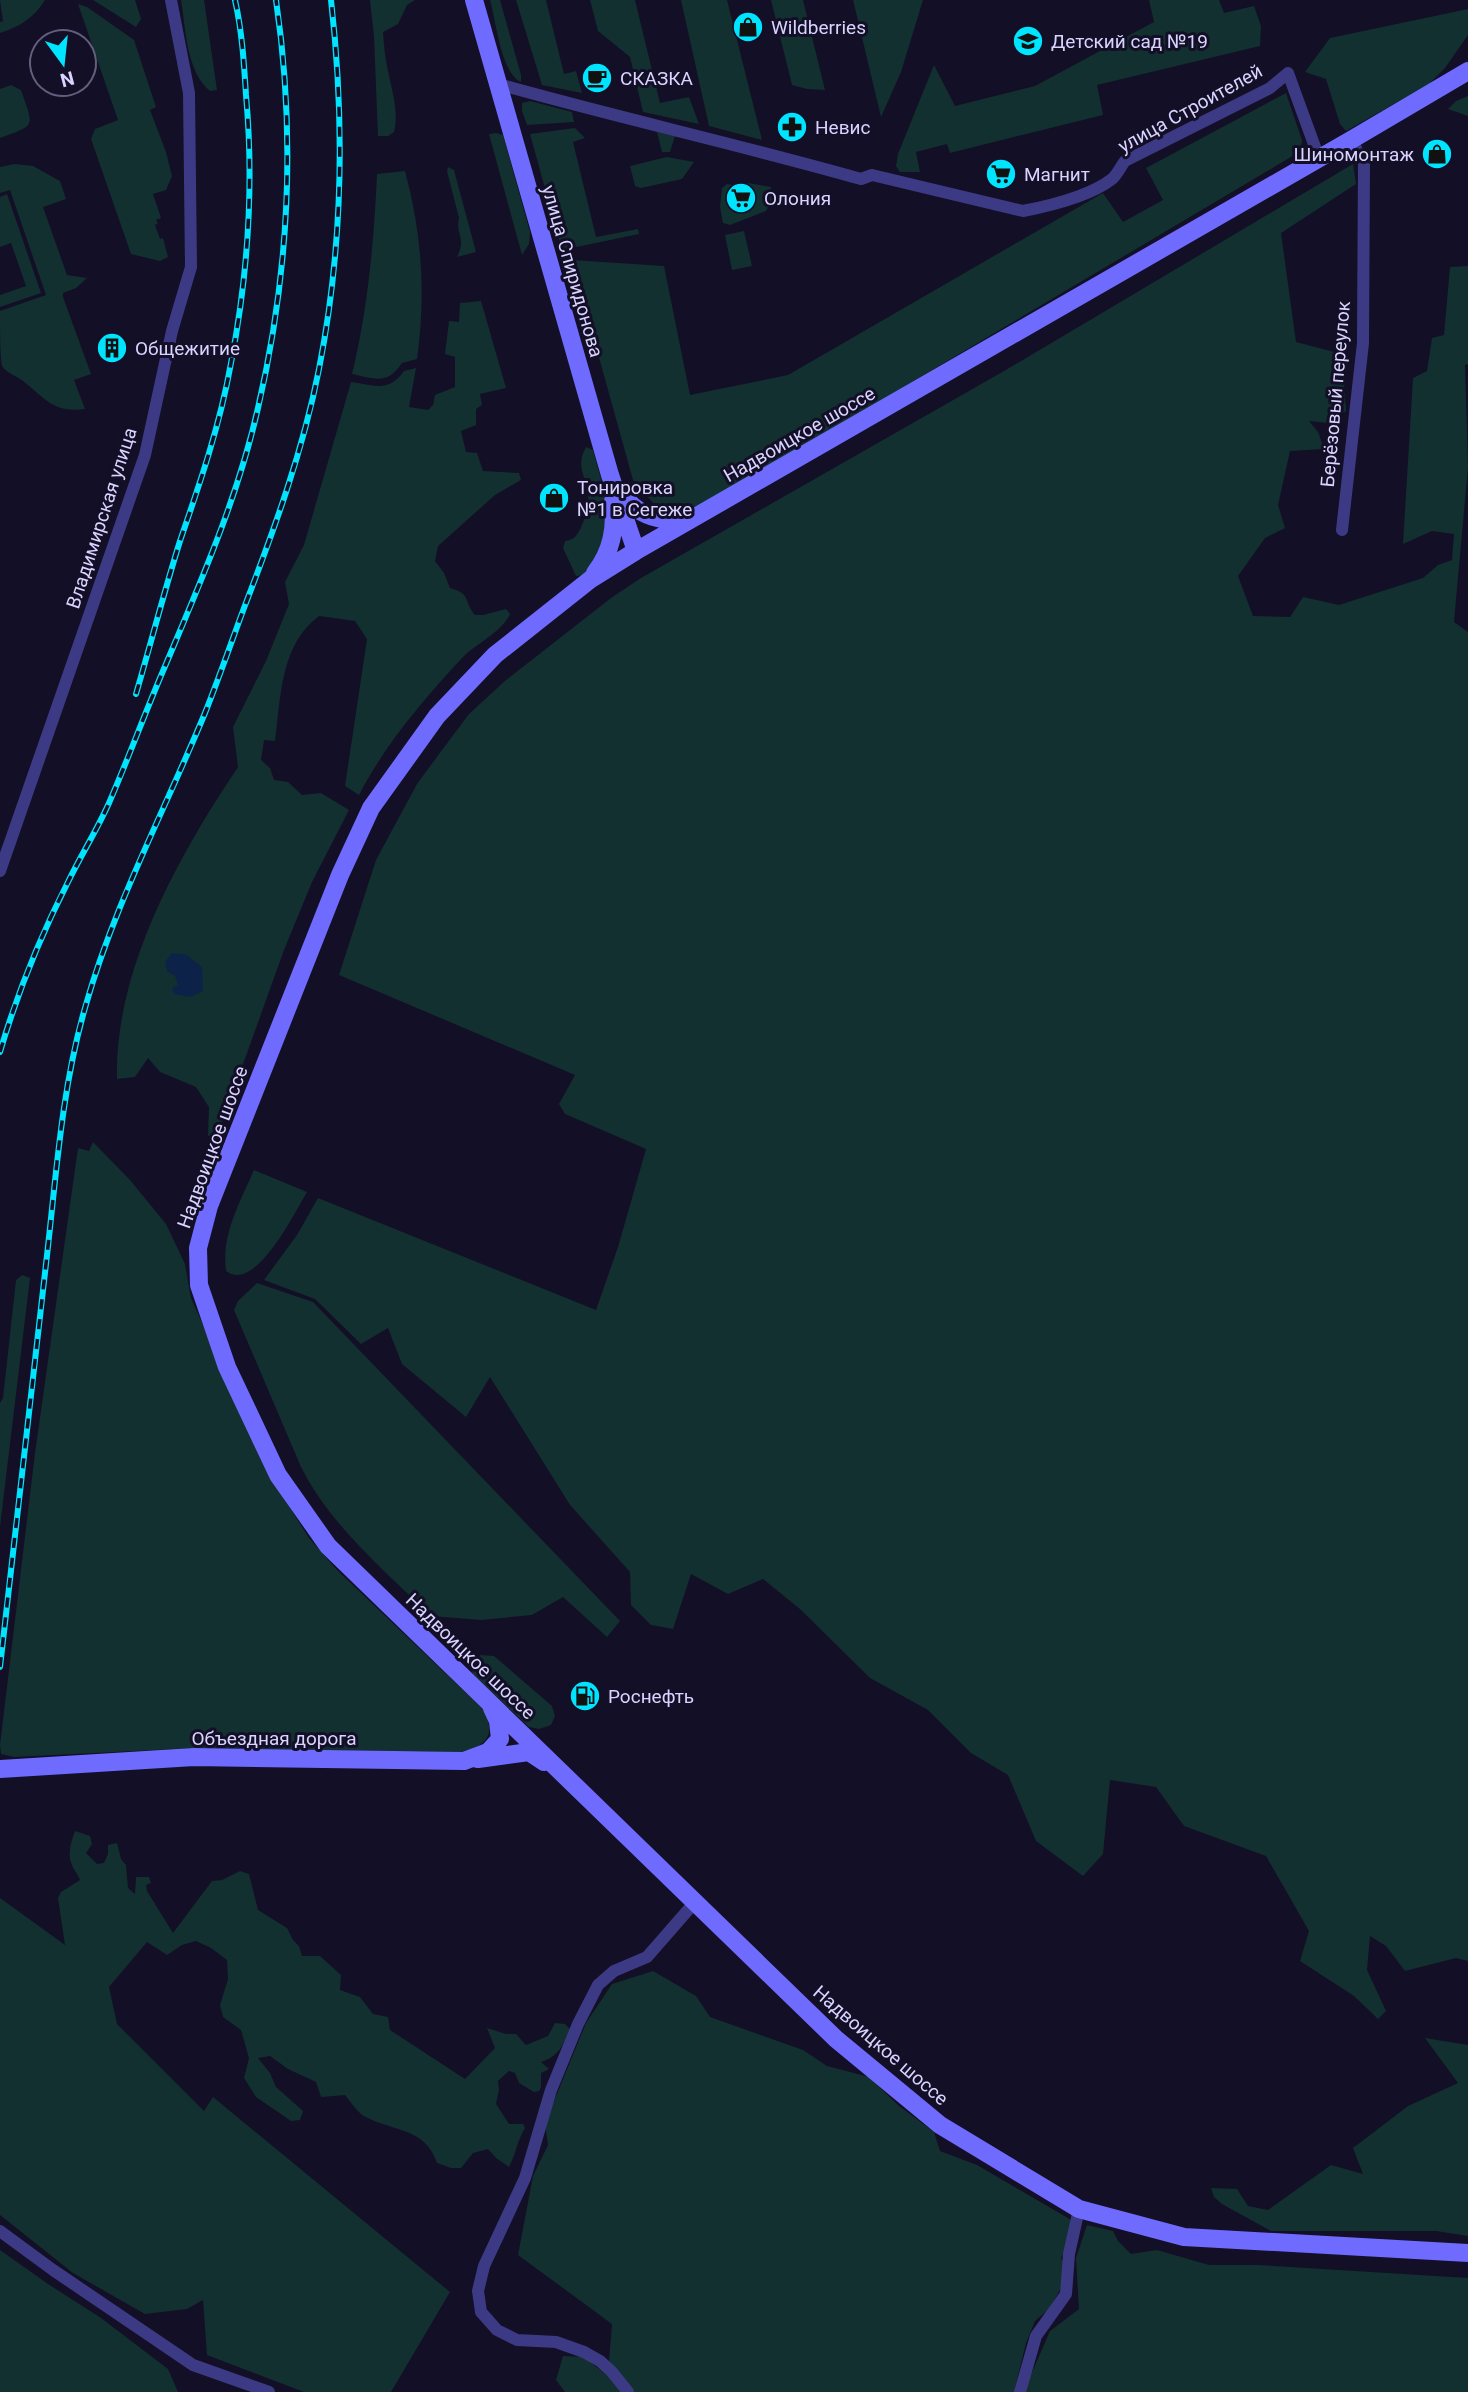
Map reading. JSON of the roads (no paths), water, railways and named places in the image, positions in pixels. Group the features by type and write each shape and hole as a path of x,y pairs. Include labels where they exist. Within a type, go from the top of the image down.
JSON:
{"main road":[{"name":"улица Спиридонова","path":"474,0 610,475 636,551"},
{"path":"1429,95 1468,71"},
{"path":"1429,95 1468,77"},
{"name":"Надвоицкое шоссе","path":"1429,95 636,551 591,579 495,655 437,716 371,808 335,887 209,1206 198,1248 199,1285 227,1367 278,1475 328,1546 836,2039 940,2125 1079,2209 1184,2237 1468,2253"},
{"path":"610,475 632,506 656,519 679,519 714,507"},
{"path":"591,579 605,560 614,536 610,475"},
{"name":"Объездная дорога","path":"0,1769 194,1757 464,1761 488,1752 500,1739 498,1721 488,1702"},
{"path":"464,1761 529,1752 567,1778"}],"street":[{"name":"Владимирская улица","path":"0,871 145,455 172,331 191,267 189,93 171,0"},
{"name":"улица Строителей","path":"498,84 861,179 872,175 1023,211 1069,199 1113,178 1125,161 1270,88 1288,73 1319,158"},
{"name":"Берёзовый переулок","path":"1342,530 1363,343 1364,162 1351,140"},
{"path":"628,2392 600,2361 584,2352 556,2342 517,2340 497,2330 481,2312 478,2291 484,2266 525,2178 551,2090 581,2017 598,1986 610,1974 647,1957 695,1902"},
{"path":"1020,2392 1035,2336 1066,2294 1070,2269 1069,2254 1079,2209"},
{"path":"0,2231 193,2365 268,2392"}],"water":[{"path":"172,953 187,955 202,967 203,991 190,997 174,994 172,988 178,985 175,976 167,971 165,962"}],"railway":[{"path":"136,694 174,560 215,431 231,363 242,297 248,229 249,162 243,59 235,0"},
{"path":"0,1052 39,944 109,803 205,570 250,441 268,358 283,256 286,102 276,0"},
{"path":"0,1667 60,1135 77,1039 110,932 205,713 266,549 296,460 319,369 333,277 339,185 338,92 331,0"}],"place":[{"name":"Wildberries","path":"748,27"},
{"name":"Детский сад №19","path":"1028,41"},
{"name":"СКАЗКА","path":"597,78"},
{"name":"Невис","path":"792,127"},
{"name":"Шиномонтаж","path":"1437,154"},
{"name":"Магнит","path":"1001,174"},
{"name":"Олония","path":"741,198"},
{"name":"Общежитие","path":"112,348"},
{"name":"Тонировка №1 в Сегеже","path":"554,498"},
{"name":"Роснефть","path":"585,1696"}]}
